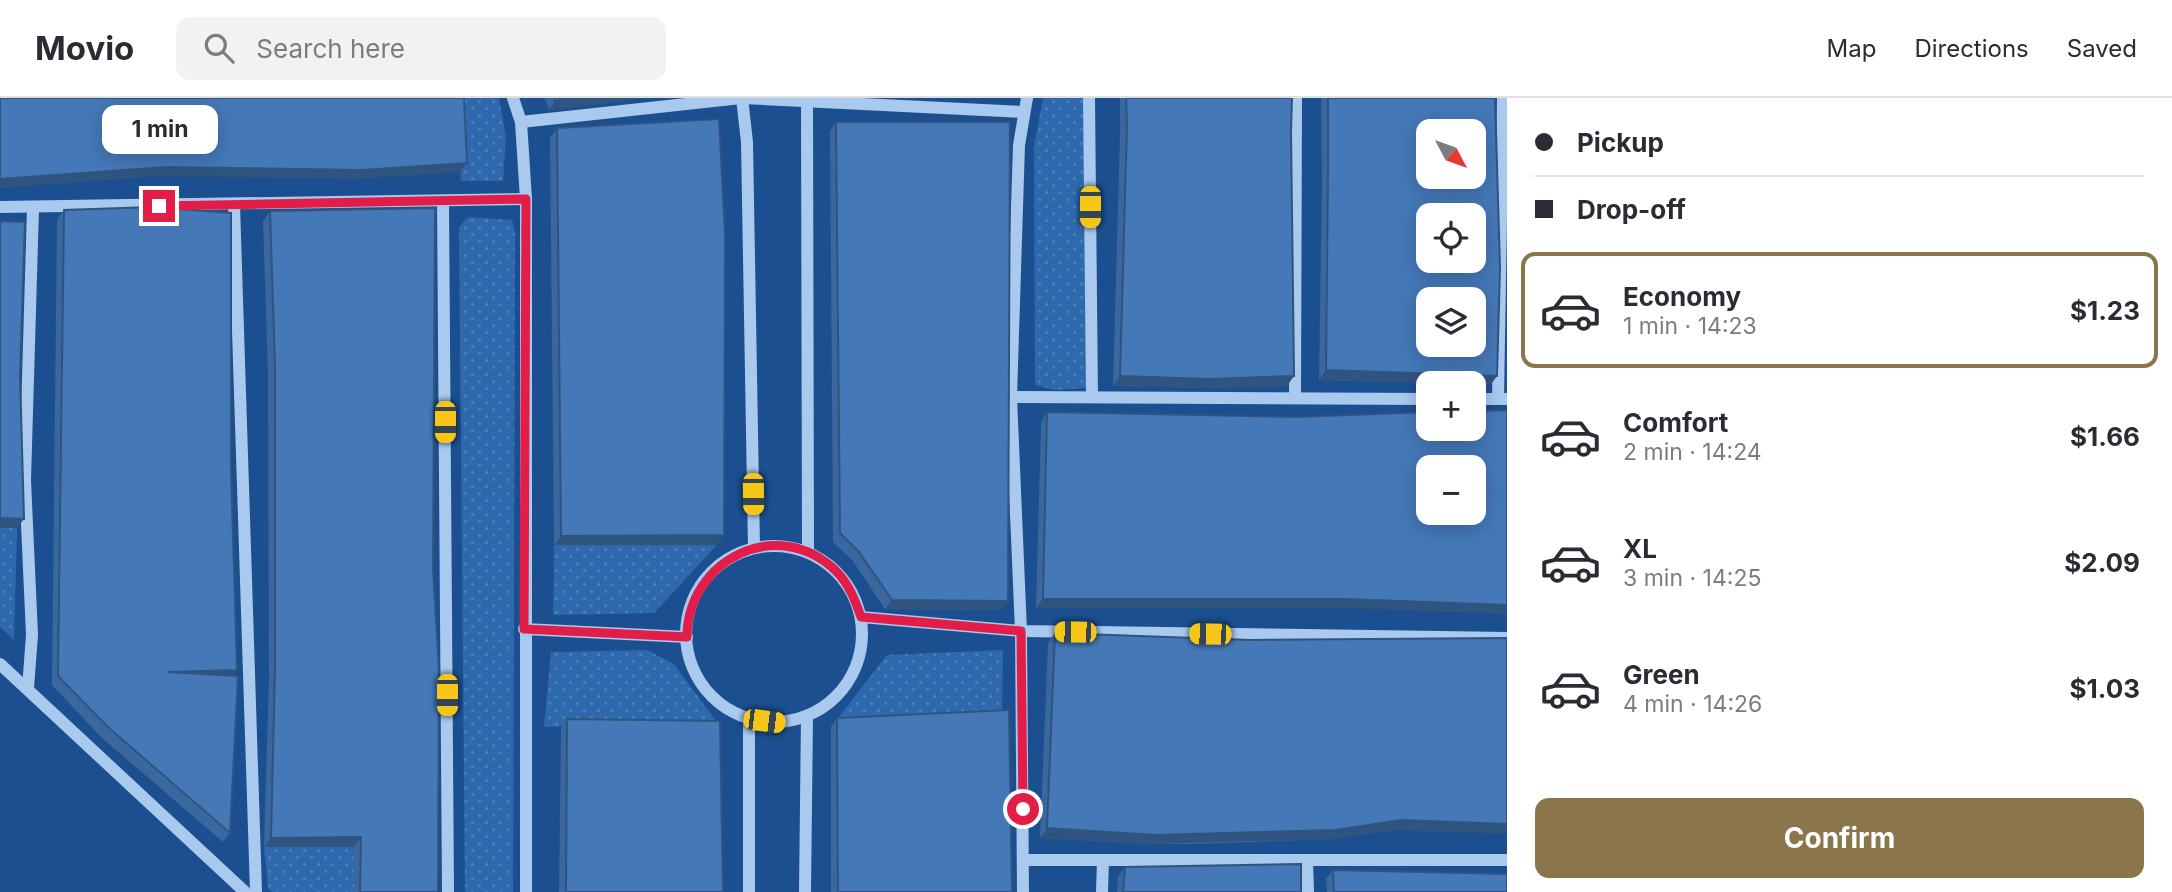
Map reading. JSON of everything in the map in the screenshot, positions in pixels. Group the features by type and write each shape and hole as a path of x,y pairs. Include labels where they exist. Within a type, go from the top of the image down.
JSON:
{"street":[{"path":"513,98 521,122 526,199 526,892"},
{"path":"521,122 742,98 1023,112"},
{"path":"742,98 747,142 754,548"},
{"path":"1023,892 1021,631 1012,397 1019,145 1027,98"},
{"path":"1088,98 1092,397"},
{"path":"1295,398 1296,98"},
{"path":"1502,399 1503,98"},
{"path":"806,100 808,552"},
{"path":"0,207 526,199"},
{"path":"443,201 448,892"},
{"path":"234,205 256,892"},
{"path":"28,688 32,635 24,480 33,208"},
{"path":"1012,397 1416,398"},
{"path":"774,546 808,552 835,570 852,592 861,617 861,648 852,677 833,700 807,716 778,723 749,719 726,708 706,691 693,669 687,637 687,618 695,594 710,573 730,558 754,548 774,546"},
{"path":"861,617 1021,631 1507,638"},
{"path":"524,629 687,637"},
{"path":"0,664 245,892"},
{"path":"805,892 807,716"},
{"path":"748,892 749,719"},
{"path":"1023,860 1507,860"},
{"path":"1102,892 1103,860"},
{"path":"1307,860 1308,892"}],"shaded area":[{"path":"456,98 499,98 506,137 503,181 461,181"},
{"path":"1043,98 1085,98 1086,388 1055,390 1035,385 1034,146"},
{"path":"468,217 512,220 515,232 513,892 465,892 459,227"},
{"path":"0,528 17,528 14,640 0,627"},
{"path":"554,545 717,545 654,613 553,615"},
{"path":"647,650 674,664 716,721 544,727 551,652"},
{"path":"1003,650 1002,719 831,727 887,655"},
{"path":"264,847 354,847 354,892 272,892 268,888"}],"building":[{"path":"0,98 464,98 467,163 362,170 167,167 0,179"},
{"path":"554,98 576,98 555,101"},
{"path":"1126,98 1292,98 1294,376 1209,379 1120,376"},
{"path":"1328,98 1495,98 1500,268 1497,376 1486,376 1486,371 1416,371 1416,373 1326,370"},
{"path":"719,119 725,235 724,535 561,536 557,128"},
{"path":"836,122 1010,122 1008,601 892,600 859,552 840,533"},
{"path":"152,207 231,213 231,469 237,670 168,672 238,676 230,833 109,728 58,676 64,210"},
{"path":"435,208 433,569 439,670 438,892 360,892 361,837 271,838 275,668 275,366 270,211"},
{"path":"0,221 25,222 20,376 24,519 0,518"},
{"path":"1507,410 1507,605 1346,599 1043,599 1047,412 1296,417 1416,412 1416,441 1486,441 1486,411"},
{"path":"1055,633 1251,640 1507,638 1507,824 1401,820 1336,830 1155,835 1047,828"},
{"path":"1009,710 1012,892 838,892 837,718"},
{"path":"567,719 720,721 723,892 566,892"},
{"path":"1301,864 1301,892 1123,892 1125,867"},
{"path":"1333,870 1507,874 1507,892 1334,892"}],"route":[{"path":"159,206 526,199 524,629 687,637 687,618 695,594 710,573 730,558 754,548 774,546 808,552 835,570 852,592 861,617 1021,631 1023,809"}]}
